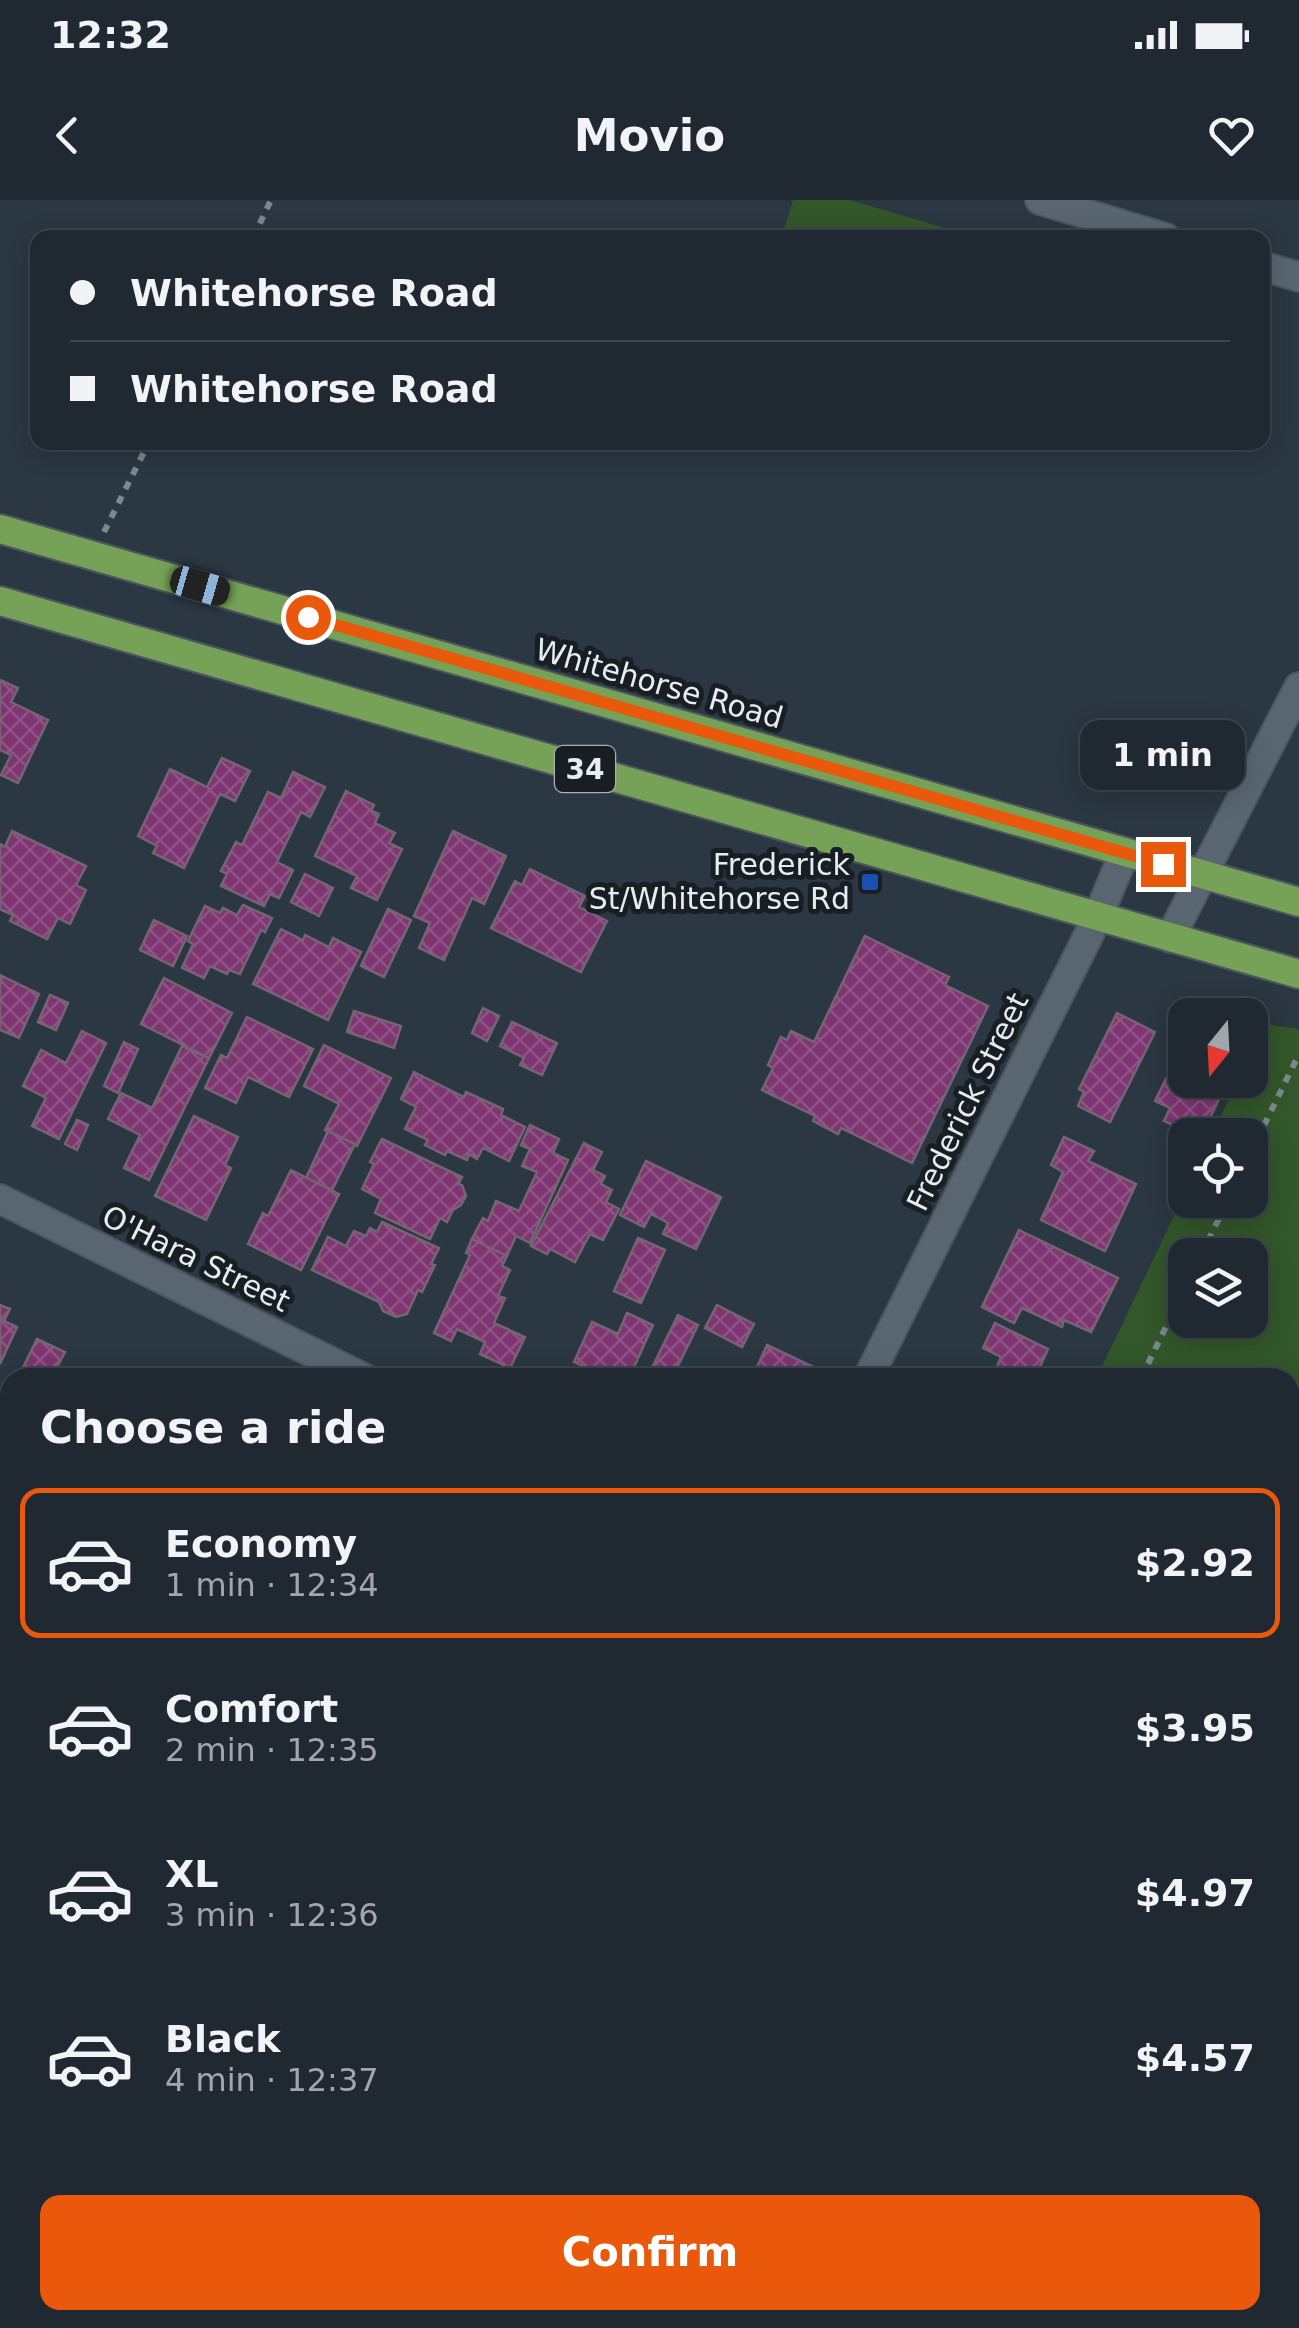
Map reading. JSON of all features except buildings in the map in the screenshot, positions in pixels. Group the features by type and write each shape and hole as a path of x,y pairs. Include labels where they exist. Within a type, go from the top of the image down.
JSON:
{"main road":[{"name":"Whitehorse Road","path":"0,529 1299,902"},
{"name":"34","path":"0,601 1299,974"}],"street":[{"path":"1040,200 1139,230"},
{"path":"1270,268 1299,277"},
{"path":"1170,938 1299,687"},
{"name":"Frederick Street","path":"873,1368 1098,916 1124,854"},
{"name":"O'Hara Street","path":"0,1199 344,1368"}],"path":[{"path":"256,230 272,200"},
{"path":"93,555 145,450"},
{"path":"1268,1118 1299,1054"},
{"path":"1147,1368 1168,1324"}],"shaded area":[{"path":"793,200 850,200 952,230 784,230"},
{"path":"1268,1024 1299,1029 1299,1368 1101,1368 1173,1218 1268,1218 1268,1118 1220,1118 1229,1098 1268,1098"}],"place":[{"name":"Frederick St/Whitehorse Rd","path":"870,882"}],"route":[{"path":"308,617 1163,864"}]}
